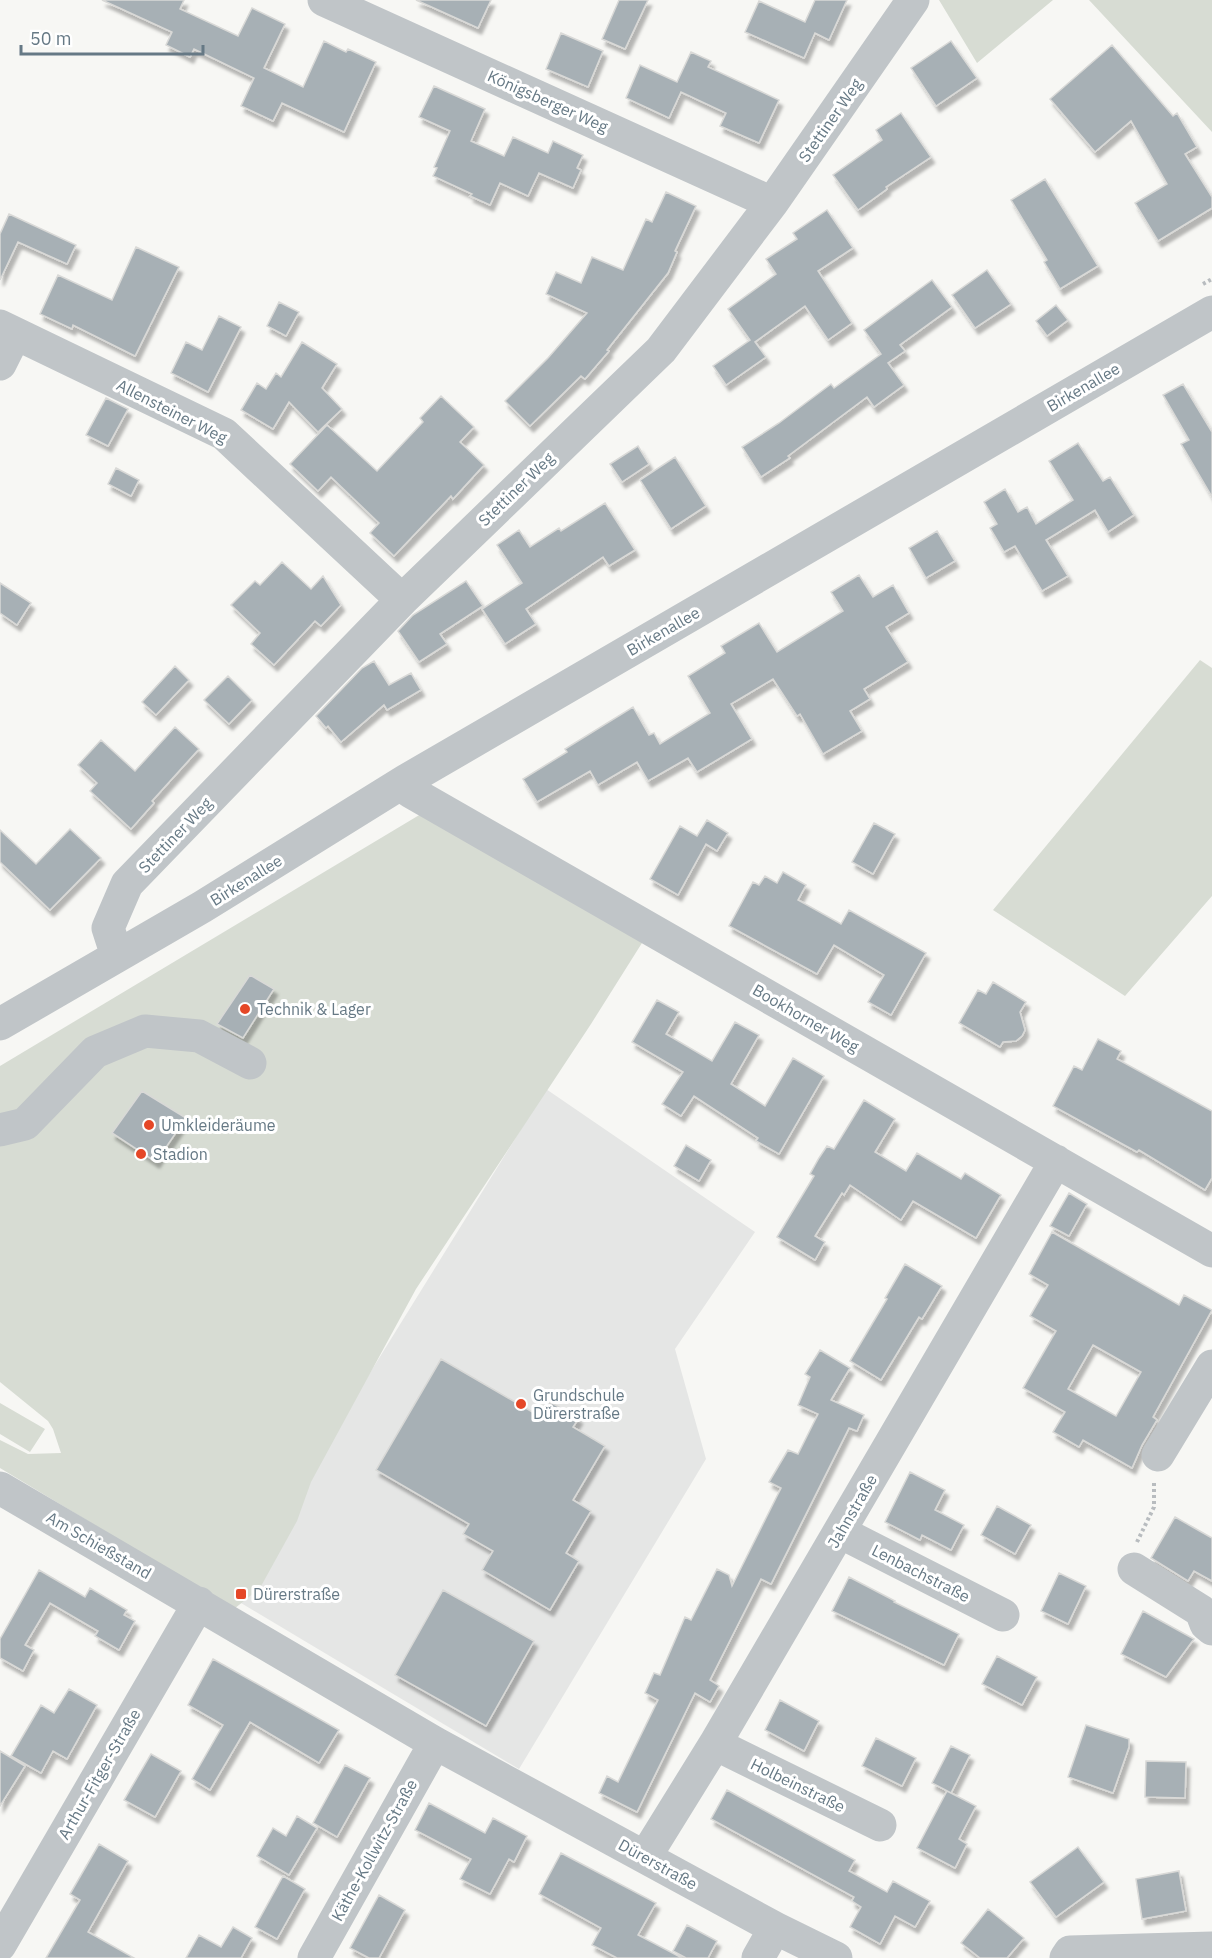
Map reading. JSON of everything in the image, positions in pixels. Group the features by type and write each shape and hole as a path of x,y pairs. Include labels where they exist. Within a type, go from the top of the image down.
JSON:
{"street":[{"name":"Königsberger Weg","path":"324,0 772,203"},
{"name":"Stettiner Weg","path":"117,956 108,928 127,884 402,600 661,350 772,203 913,0"},
{"name":"Birkenallee","path":"0,1024 202,908 405,781 1212,312"},
{"name":"Allensteiner Weg","path":"7,330 224,434 402,600"},
{"path":"0,364 7,330"},
{"name":"Bookhorner Weg","path":"405,781 411,792 1212,1251"},
{"path":"0,1130 25,1124 95,1052 145,1032 199,1036 250,1063"},
{"name":"Jahnstraße","path":"645,1857 715,1744 1056,1161"},
{"path":"1158,1455 1212,1366"},
{"name":"Am Schießstand","path":"0,1488 199,1603"},
{"name":"Lenbachstraße","path":"840,1532 1003,1615"},
{"path":"1134,1569 1202,1611 1206,1624 1212,1629"},
{"name":"Dürerstraße","path":"199,1603 435,1743 775,1928 836,1958"},
{"name":"Arthur-Fitger-Straße","path":"0,1945 199,1603"},
{"name":"Käthe-Kollwitz-Straße","path":"314,1958 435,1743"},
{"name":"Holbeinstraße","path":"715,1744 880,1825"},
{"path":"758,1958 775,1928"},
{"path":"1066,1958 1070,1952 1212,1948"}],"path":[{"path":"1134,1569 1131,1560 1138,1538 1154,1508 1158,1455"}],"shaded area":[{"path":"939,0 1053,0 977,63"},
{"path":"1089,0 1212,0 1212,132"},
{"path":"1200,660 1212,668 1212,896 1125,996 993,910"},
{"path":"426,811 647,935 416,1289 311,1482 297,1521 260,1588 234,1609 0,1468 0,1440 28,1454 61,1453 48,1421 0,1382 0,1066"},
{"name":"Grundschule Dürerstraße","path":"546,1089 755,1232 675,1349 706,1459 519,1769 231,1597"},
{"path":"0,1403 45,1429 30,1452 0,1434"}],"building":[{"path":"102,0 184,0 180,9 238,36 252,8 285,24 264,68 303,87 324,41 346,52 348,49 376,62 344,132 282,103 273,121 241,106 254,78 194,49 190,57 166,45 172,32"},
{"path":"416,0 491,0 478,28"},
{"path":"619,0 648,0 625,49 602,39"},
{"path":"815,0 847,0 829,40 815,33 804,58 745,32 759,1 805,22"},
{"path":"561,33 603,51 588,87 546,69"},
{"path":"951,41 977,78 936,106 911,68"},
{"path":"1112,45 1173,116 1177,113 1197,147 1185,154 1212,197 1212,208 1158,241 1135,203 1167,184 1131,121 1095,152 1050,99"},
{"path":"691,52 711,61 708,67 779,100 759,143 720,126 726,113 681,92 669,118 626,98 640,65 677,82"},
{"path":"434,86 485,109 471,141 504,156 513,137 548,153 553,141 583,155 577,168 581,170 573,188 539,173 528,196 500,183 490,205 433,176 437,168 434,167 450,131 419,117"},
{"path":"901,113 931,157 886,187 887,189 858,210 833,175 882,140 876,130"},
{"path":"1045,179 1098,266 1060,289 1044,262 1047,260 1011,200"},
{"path":"666,192 696,206 675,251 677,252 668,273 585,379 581,376 530,426 505,401 548,358 587,313 546,294 556,272 581,283 592,257 623,270 646,219 652,222"},
{"path":"827,210 853,248 818,271 852,323 828,340 805,306 755,342 766,357 726,385 713,366 750,340 728,309 776,274 766,259 797,239 793,233"},
{"path":"9,214 76,245 67,264 18,242 0,280 0,234"},
{"path":"136,247 179,267 135,356 73,325 72,329 40,314 58,275 112,300"},
{"path":"987,270 1011,304 975,328 952,295"},
{"path":"932,280 952,307 900,345 905,351 888,363 904,385 874,407 867,397 788,456 790,458 761,477 742,447 831,384 834,388 881,354 864,330"},
{"path":"279,302 299,312 286,336 267,326"},
{"path":"1056,305 1068,320 1047,336 1036,321"},
{"path":"219,316 241,327 208,392 171,373 186,342 202,350"},
{"path":"302,342 337,364 322,388 342,409 318,432 289,402 273,429 241,410 257,383 266,389 276,373 281,377"},
{"path":"1183,384 1212,432 1212,497 1181,444 1189,440 1163,395"},
{"path":"441,396 474,427 460,442 484,465 453,499 451,496 394,556 370,533 379,523 331,477 318,491 290,464 327,425 377,471 423,422 420,418"},
{"path":"106,398 128,409 108,446 86,435"},
{"path":"1078,443 1103,481 1110,477 1134,515 1108,532 1095,510 1046,540 1068,576 1042,591 1015,546 1004,552 990,528 997,524 984,502 1005,489 1018,512 1027,507 1036,524 1073,500 1049,461"},
{"path":"638,446 649,464 622,482 610,464"},
{"path":"675,457 706,506 671,529 640,480"},
{"path":"116,468 139,480 131,496 108,484"},
{"path":"605,503 635,550 609,566 603,557 526,609 536,624 505,644 482,609 522,583 497,545 519,530 530,547 559,528 561,531"},
{"path":"937,531 955,561 926,578 909,548"},
{"path":"282,562 311,589 323,576 341,605 321,626 315,621 274,665 251,644 260,633 231,605 255,581 260,585"},
{"path":"859,575 873,597 893,585 909,613 886,627 908,662 864,689 870,699 850,711 862,731 823,754 800,714 797,716 773,679 731,704 752,739 697,772 688,758 648,781 637,762 598,785 590,771 537,802 523,779 567,752 565,749 633,707 649,735 654,733 660,744 710,713 688,676 725,653 721,646 759,623 777,652 843,611 831,592"},
{"path":"466,581 483,606 440,634 447,644 419,662 398,631 413,615"},
{"path":"0,583 31,603 17,625 0,613"},
{"path":"374,661 389,685 411,673 421,690 387,710 384,705 341,742 316,716 362,668"},
{"path":"175,666 189,680 156,715 142,702"},
{"path":"228,676 252,700 229,724 204,700"},
{"path":"175,727 199,749 152,801 154,803 131,829 90,791 97,783 78,765 101,740 135,771"},
{"path":"707,820 728,833 717,851 706,844 678,895 650,879 680,826 697,836"},
{"path":"874,823 895,834 873,874 852,862"},
{"path":"70,829 101,858 50,910 0,862 0,830 36,864"},
{"path":"783,872 806,885 798,900 841,924 849,910 926,953 891,1015 868,1002 884,975 834,945 817,974 729,926 753,882 759,885 765,876 777,883"},
{"name":"Technik & Lager","path":"250,975 274,989 243,1038 217,1024"},
{"path":"993,982 1026,1002 1020,1012 1025,1030 1022,1036 1016,1041 1003,1042 1000,1047 959,1023 978,990 986,994"},
{"path":"657,1000 679,1012 666,1034 712,1061 735,1022 759,1035 731,1084 765,1106 793,1058 824,1076 779,1154 756,1141 758,1138 694,1096 681,1116 662,1104 683,1072 632,1042"},
{"path":"1098,1039 1121,1051 1117,1059 1212,1111 1212,1178 1205,1190 1139,1150 1137,1152 1053,1106 1074,1066 1082,1070"},
{"name":"Umkleideräume","path":"142,1091 186,1118 156,1162 112,1133"},
{"path":"864,1100 895,1119 875,1152 906,1171 917,1153 961,1179 965,1173 1001,1195 976,1238 913,1201 901,1220 850,1185 844,1195 842,1193 815,1236 825,1242 815,1260 777,1237 814,1176 810,1174 819,1158 827,1146 834,1149"},
{"path":"686,1145 711,1160 699,1181 674,1166"},
{"path":"1069,1193 1087,1204 1069,1236 1050,1226"},
{"path":"1052,1232 1179,1305 1184,1295 1212,1310 1153,1417 1157,1420 1132,1468 1083,1440 1079,1447 1053,1432 1065,1412 1023,1388 1056,1331 1030,1316 1048,1285 1029,1274","holes":["1093,1345 1141,1372 1116,1416 1068,1389"]},
{"path":"905,1264 942,1286 922,1319 919,1317 881,1380 850,1361"},
{"path":"820,1350 850,1368 831,1400 864,1415 857,1431 849,1428 771,1584 761,1579 710,1680 719,1686 710,1702 695,1693 637,1812 599,1793 607,1776 618,1782 658,1700 645,1693 654,1673 660,1675 685,1617 691,1620 717,1569 729,1575 732,1586 781,1488 769,1482 788,1450 798,1454 818,1414 798,1405 810,1377 805,1374"},
{"path":"441,1359 541,1417 550,1402 579,1418 573,1427 605,1446 573,1500 591,1511 566,1553 579,1561 550,1610 482,1570 493,1551 463,1534 469,1524 376,1470"},
{"path":"910,1472 945,1490 935,1510 964,1525 951,1550 922,1535 920,1540 885,1522"},
{"path":"997,1506 1031,1525 1015,1554 981,1535"},
{"path":"1175,1517 1212,1538 1212,1581 1194,1571 1188,1581 1151,1558"},
{"path":"39,1570 85,1597 90,1588 127,1610 124,1615 135,1621 119,1650 95,1636 98,1631 50,1603 25,1645 34,1650 23,1671 0,1658 0,1639"},
{"path":"1059,1573 1086,1586 1068,1624 1041,1611"},
{"path":"849,1577 959,1634 944,1665 832,1611"},
{"path":"443,1590 534,1641 486,1726 395,1675"},
{"path":"1143,1611 1194,1639 1166,1677 1121,1654"},
{"path":"997,1656 1037,1677 1022,1705 982,1684"},
{"path":"213,1659 339,1730 319,1763 250,1722 210,1790 192,1779 223,1725 188,1705"},
{"path":"69,1689 97,1705 67,1759 53,1751 41,1773 11,1756 41,1705 54,1713"},
{"path":"780,1700 819,1721 804,1751 765,1730"},
{"path":"1086,1725 1129,1739 1129,1747 1113,1793 1068,1777"},
{"path":"876,1738 916,1758 902,1786 862,1766"},
{"path":"951,1746 970,1755 951,1793 932,1783"},
{"path":"0,1751 25,1766 0,1806"},
{"path":"151,1754 181,1771 155,1817 124,1800"},
{"path":"1146,1761 1186,1762 1185,1798 1145,1797"},
{"path":"345,1765 370,1778 337,1837 313,1823"},
{"path":"727,1790 855,1860 849,1871 887,1892 893,1881 930,1901 915,1927 895,1916 880,1944 850,1927 861,1907 852,1901 854,1897 711,1819"},
{"path":"947,1791 976,1806 959,1839 967,1844 955,1868 917,1848"},
{"path":"429,1803 485,1833 493,1818 527,1836 514,1862 509,1859 490,1894 460,1879 471,1859 415,1830"},
{"path":"297,1816 317,1828 289,1875 257,1856 273,1828 286,1836"},
{"path":"99,1844 128,1861 88,1932 134,1958 46,1958 80,1900 70,1894"},
{"path":"1078,1847 1104,1882 1056,1917 1030,1882"},
{"path":"561,1853 656,1903 638,1935 682,1958 617,1958 592,1945 601,1928 539,1894"},
{"path":"1179,1871 1186,1911 1142,1919 1136,1879"},
{"path":"283,1876 305,1889 277,1939 255,1927"},
{"path":"379,1895 405,1910 379,1958 369,1958 350,1948"},
{"path":"988,1909 1024,1938 1007,1958 980,1958 961,1943"},
{"path":"687,1925 717,1941 708,1958 686,1958 673,1951"},
{"path":"233,1927 252,1938 241,1958 186,1958 199,1935 221,1947"}],"place":[{"name":"Technik & Lager","path":"245,1009"},
{"name":"Umkleideräume","path":"149,1125"},
{"name":"Stadion","path":"141,1154"},
{"name":"Grundschule Dürerstraße","path":"521,1404"},
{"name":"Dürerstraße","path":"241,1594"}]}
